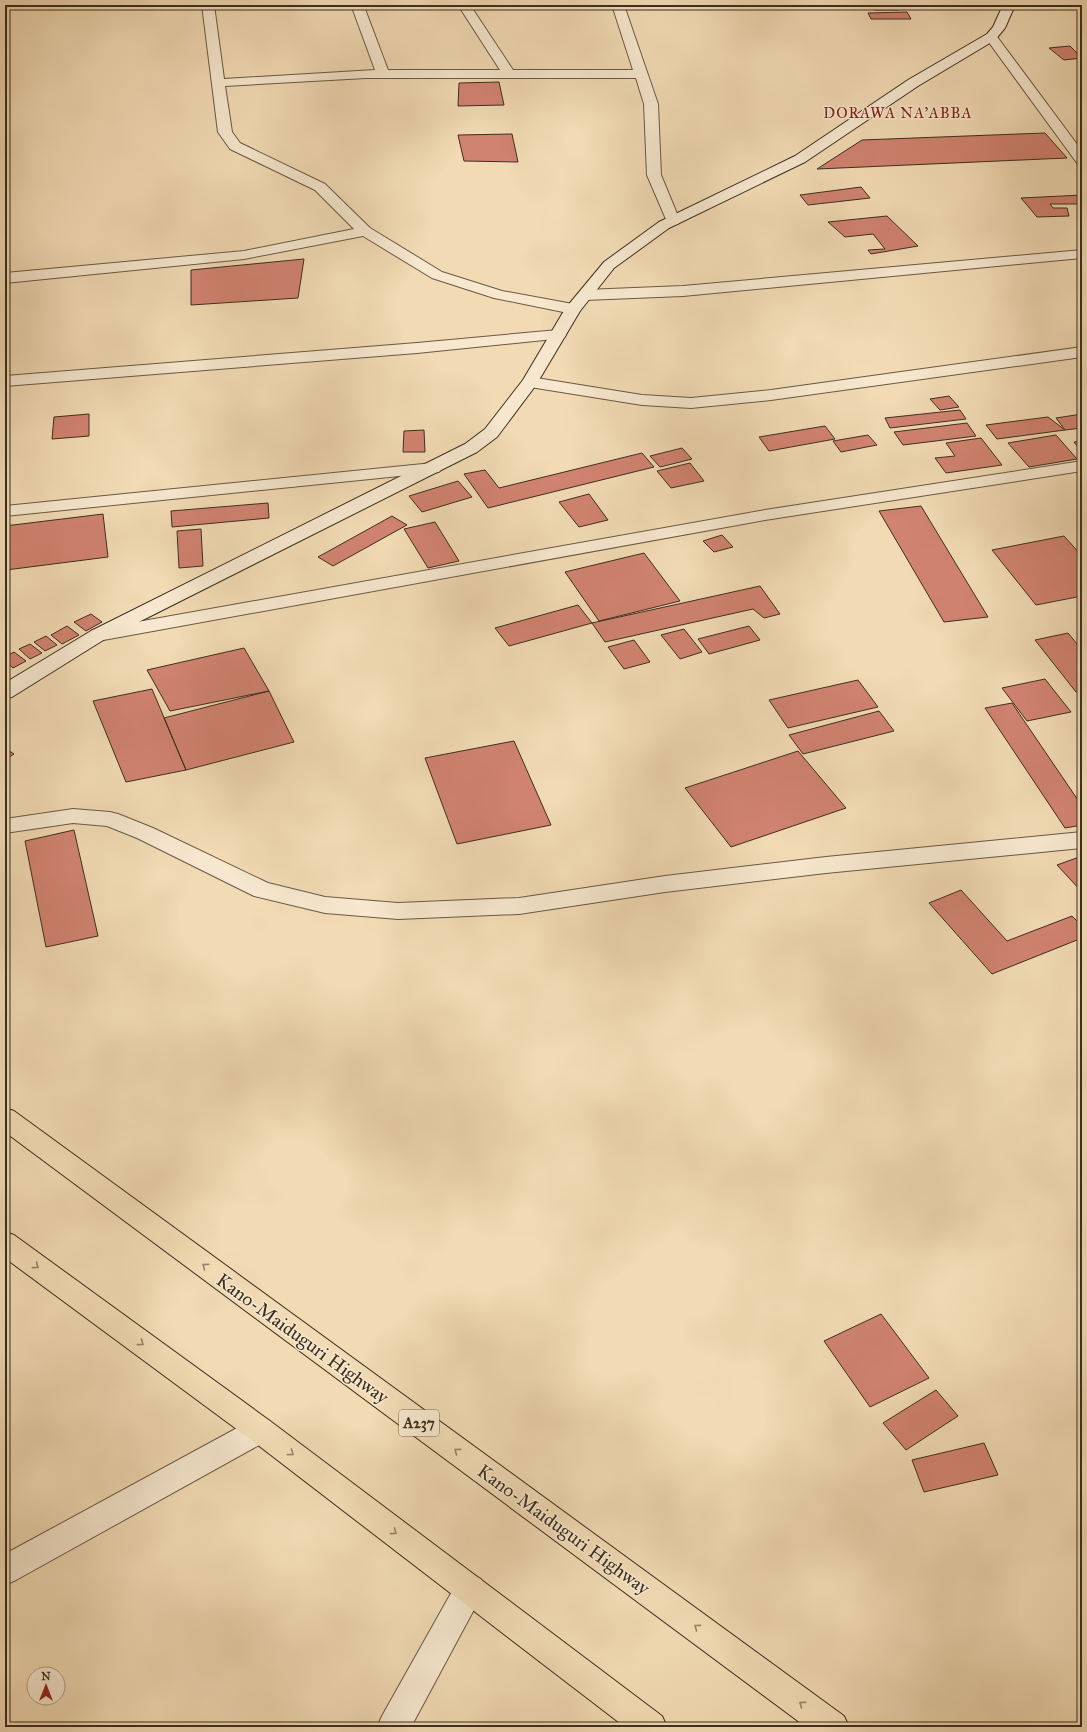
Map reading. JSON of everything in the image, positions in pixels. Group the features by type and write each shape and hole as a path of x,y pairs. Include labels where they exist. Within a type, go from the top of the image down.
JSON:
{"highway":[{"name":"Kano-Maiduguri Highway","path":"5,1118 833,1727"},
{"path":"5,1243 260,1430 651,1727"}],"street":[{"path":"208,5 225,132 235,146 320,187 365,232 437,275 499,295 573,309"},
{"path":"355,5 359,9 383,74"},
{"path":"464,5 509,74"},
{"path":"618,5 651,104 654,175 673,221"},
{"path":"5,692 98,636 434,468 471,448 490,433 530,382 573,309 609,265 664,225 800,159 913,83 991,37 999,28 1009,5"},
{"path":"991,37 1082,160"},
{"path":"218,83 383,74 641,74"},
{"path":"5,278 244,255 365,232"},
{"path":"585,295 683,291 1082,254"},
{"path":"5,381 558,335"},
{"path":"530,382 642,400 691,403 778,394 1082,352"},
{"path":"98,636 765,515 1082,466"},
{"path":"5,511 130,497 434,468"},
{"path":"5,826 73,816 110,819 145,833 262,890 326,905 398,911 519,906 673,883 826,865 1082,840"},
{"path":"5,1570 260,1430"},
{"path":"393,1727 470,1589"}],"building":[{"path":"873,5 897,5 899,10 875,10"},
{"path":"907,12 911,19 871,19 868,13"},
{"path":"1070,46 1082,58 1064,60 1049,48"},
{"path":"499,82 504,105 458,106 459,83"},
{"path":"1045,133 1067,158 817,169 862,140"},
{"path":"512,134 518,162 464,161 458,135"},
{"path":"861,187 870,198 808,205 800,195"},
{"path":"1082,195 1082,204 1050,204 1053,208 1067,208 1069,216 1037,217 1021,198"},
{"path":"887,216 918,246 871,254 868,250 885,249 873,234 845,237 828,222"},
{"path":"304,259 298,298 191,305 191,270"},
{"path":"949,396 959,407 940,410 930,399"},
{"path":"960,410 966,419 890,428 885,418"},
{"path":"89,414 89,436 52,439 54,417"},
{"path":"1082,414 1082,428 1065,430 1056,418"},
{"path":"1048,417 1065,430 997,439 986,425"},
{"path":"967,423 976,436 903,445 894,432"},
{"path":"825,426 835,439 769,451 759,437"},
{"path":"424,430 425,452 403,452 404,431"},
{"path":"868,435 877,445 841,452 833,441"},
{"path":"1056,435 1077,459 1029,467 1008,443"},
{"path":"981,438 1002,465 946,473 935,458 955,456 946,443"},
{"path":"1082,441 1082,452 1074,442"},
{"path":"682,448 692,459 660,467 650,456"},
{"path":"642,453 654,467 488,508 464,474 485,470 499,488"},
{"path":"690,463 704,481 671,488 657,471"},
{"path":"458,481 472,497 422,512 409,496"},
{"path":"589,494 608,520 579,527 559,502"},
{"path":"268,503 269,518 172,527 171,511"},
{"path":"921,506 988,617 944,622 879,511"},
{"path":"103,514 108,557 6,570 5,526"},
{"path":"392,516 407,525 333,566 318,557"},
{"path":"435,522 459,561 428,568 404,529"},
{"path":"201,529 203,566 179,568 177,531"},
{"path":"722,535 733,547 714,552 703,541"},
{"path":"1064,536 1082,556 1082,596 1036,605 992,550"},
{"path":"644,553 680,601 599,621 565,572"},
{"path":"760,586 780,614 764,618 753,609 605,642 592,623"},
{"path":"578,605 592,623 509,646 495,628"},
{"path":"91,614 102,622 86,631 74,622"},
{"path":"67,626 79,635 62,644 51,635"},
{"path":"749,626 760,640 709,654 698,639"},
{"path":"684,629 702,652 680,659 661,635"},
{"path":"1068,633 1082,650 1082,691 1076,692 1035,640"},
{"path":"46,636 57,645 45,651 34,642"},
{"path":"634,640 650,662 624,669 608,647"},
{"path":"30,644 42,653 30,659 19,649"},
{"path":"244,648 269,691 170,711 147,670"},
{"path":"14,652 26,661 13,668 5,661 5,657"},
{"path":"1045,679 1071,712 1027,721 1002,688"},
{"path":"858,680 878,707 788,728 769,700"},
{"path":"152,689 186,770 126,782 93,701"},
{"path":"269,691 294,742 186,770 164,718"},
{"path":"1012,703 1082,806 1082,825 1065,828 985,708"},
{"path":"879,711 894,731 803,754 789,735"},
{"path":"514,741 551,825 457,844 425,758"},
{"path":"5,748 14,754 5,760"},
{"path":"798,751 846,808 731,847 685,788"},
{"path":"74,830 98,936 46,947 25,841"},
{"path":"1082,856 1082,892 1057,865"},
{"path":"961,890 1007,941 1072,916 1082,926 1082,938 992,974 929,903"},
{"path":"881,1314 929,1378 870,1407 824,1341"},
{"path":"936,1390 958,1416 906,1450 883,1423"},
{"path":"984,1443 998,1475 924,1492 912,1460"}],"district":[{"name":"DORAWA NA'ABBA","path":"898,113"}]}
